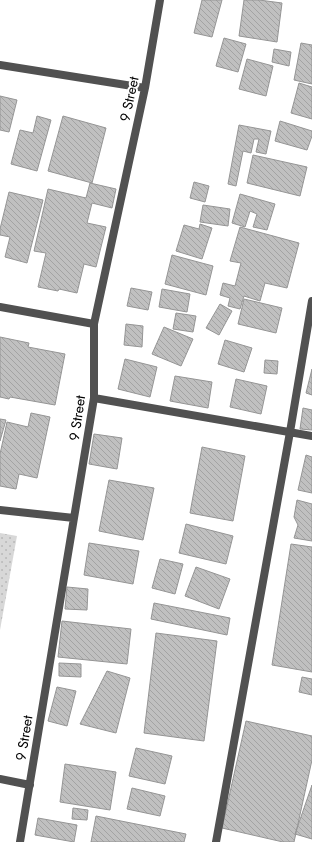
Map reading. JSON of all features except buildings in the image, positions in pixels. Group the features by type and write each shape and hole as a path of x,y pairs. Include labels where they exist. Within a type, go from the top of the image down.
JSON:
{"street":[{"name":"9 Street","path":"20,842 94,398 94,324 145,88 160,0"},
{"path":"0,65 145,88"},
{"path":"216,842 290,432 312,301"},
{"path":"0,307 94,324"},
{"path":"94,398 312,436"},
{"path":"0,510 74,518"},
{"path":"0,779 30,785"}],"shaded area":[{"path":"0,533 17,536 0,630"}]}
